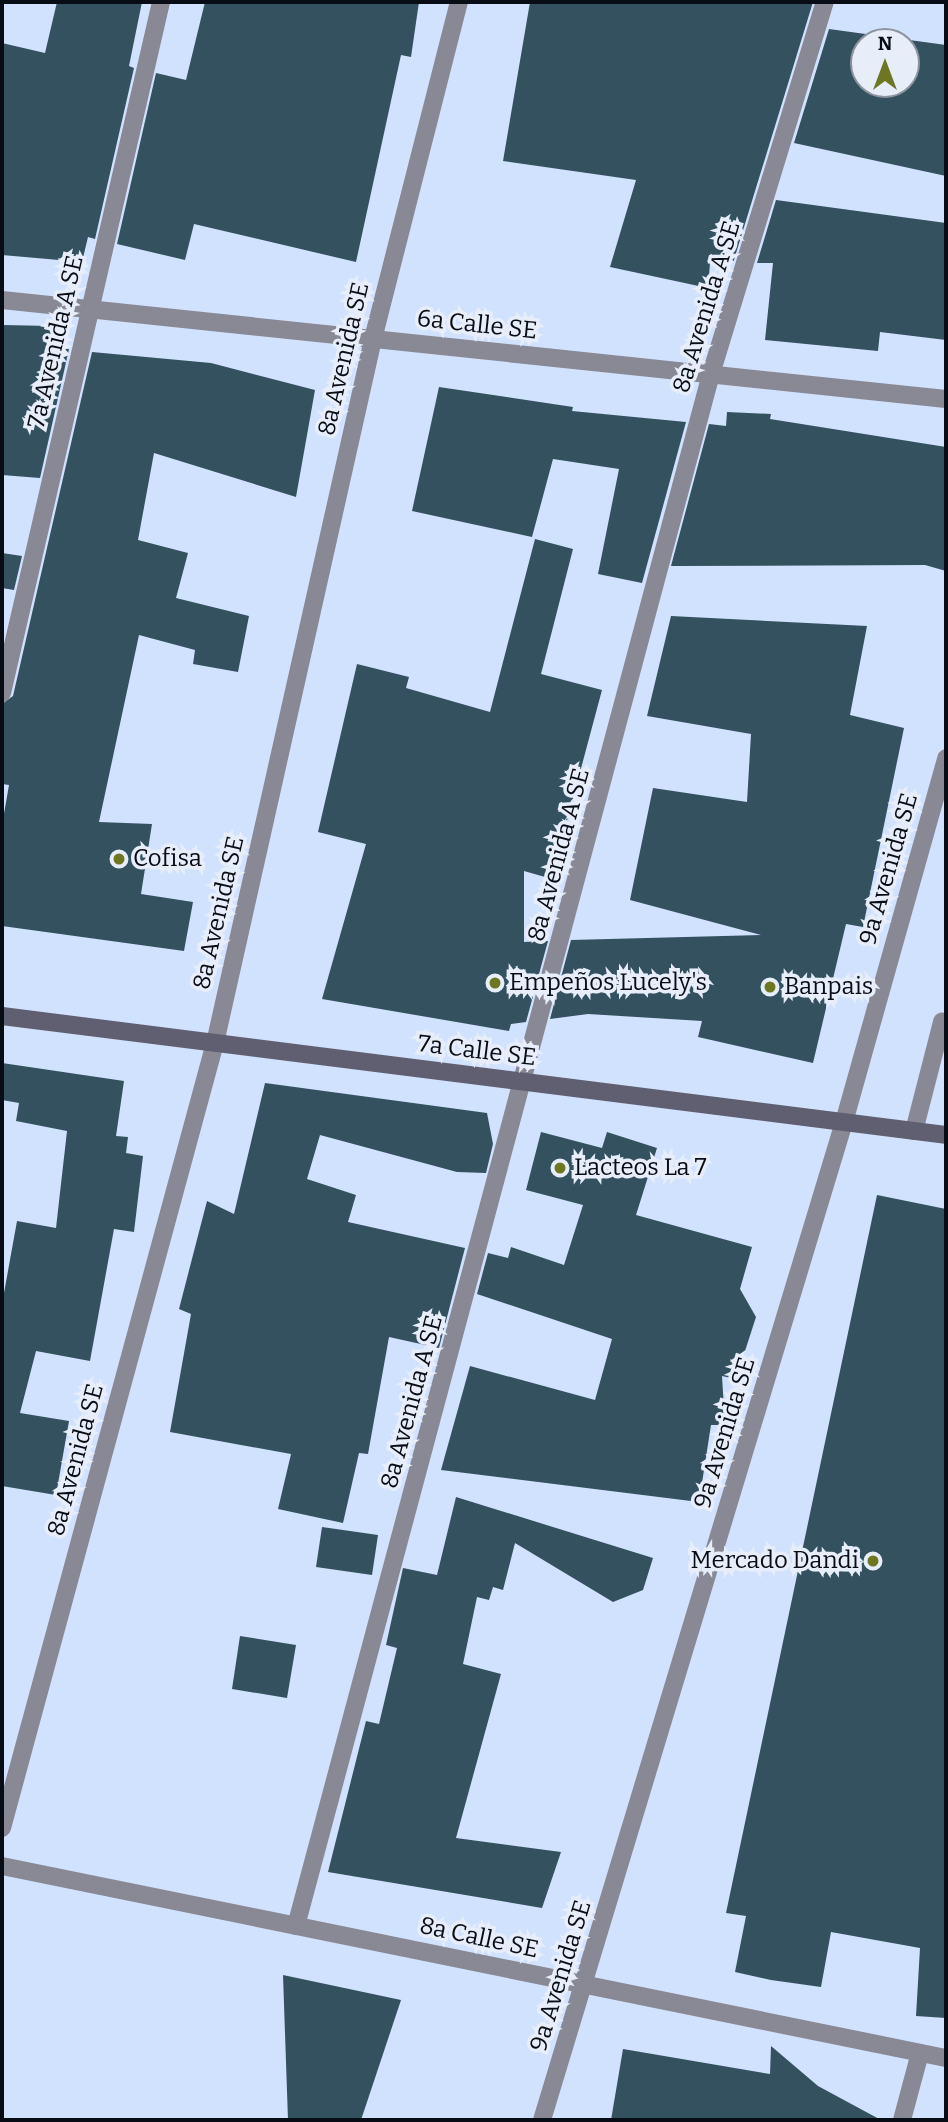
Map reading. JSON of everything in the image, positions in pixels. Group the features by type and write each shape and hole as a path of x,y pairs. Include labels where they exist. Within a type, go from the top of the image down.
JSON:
{"main road":[{"name":"7a Calle SE","path":"2,1016 946,1135"}],"street":[{"name":"7a Avenida A SE","path":"2,693 87,309 161,2"},
{"name":"8a Avenida SE","path":"2,1828 215,1043 373,339 459,2"},
{"name":"8a Avenida A SE","path":"296,1926 524,1082 711,374 825,2"},
{"name":"6a Calle SE","path":"2,300 946,399"},
{"name":"9a Avenida SE","path":"542,2120 844,1122 946,758"},
{"path":"914,1131 942,1022"},
{"name":"8a Calle SE","path":"2,1866 946,2058"},
{"path":"902,2120 920,2053"}],"building":[{"path":"57,2 142,2 129,66 134,68 95,239 88,237 82,262 2,255 2,43 45,53"},
{"path":"205,2 419,2 411,57 401,55 356,262 194,224 185,260 117,244 156,73 186,80"},
{"path":"530,2 813,2 733,263 710,263 708,288 610,267 636,180 503,161"},
{"path":"829,29 850,32 850,98 920,98 920,41 946,45 946,176 794,143"},
{"path":"776,200 946,223 946,340 880,332 878,351 765,340 773,263 757,263"},
{"path":"2,325 52,326 49,347 69,349 40,478 2,475"},
{"path":"92,352 211,363 315,390 296,497 154,453 138,540 188,553 176,598 249,616 238,672 193,664 195,650 139,635 99,822 152,824 141,894 193,902 184,951 2,926 2,825 9,785 2,784 2,704 13,696"},
{"path":"439,387 573,407 572,411 686,422 642,583 598,574 619,469 553,459 532,537 412,511"},
{"path":"727,412 771,414 770,419 946,447 946,571 925,565 671,566 709,424 726,426"},
{"path":"535,539 573,549 541,674 602,690 564,832 558,830 545,877 524,871 524,942 548,941 526,1022 511,1024 509,1031 322,999 366,844 318,832 357,664 409,677 406,688 490,712"},
{"path":"2,553 22,556 14,590 2,588"},
{"path":"671,616 867,626 850,715 904,728 863,927 846,924 813,1063 698,1037 702,1021 588,1014 550,1019 571,940 761,935 630,900 653,788 747,802 751,734 647,716"},
{"path":"2,1063 124,1081 116,1136 128,1137 126,1153 143,1156 134,1232 114,1229 90,1361 36,1351 20,1413 69,1421 56,1495 2,1486 2,1304 17,1221 56,1228 67,1131 16,1121 19,1103 2,1100"},
{"path":"265,1083 487,1113 493,1144 486,1173 457,1172 320,1135 307,1179 356,1195 348,1222 465,1248 439,1348 389,1337 368,1454 359,1453 343,1523 278,1509 291,1454 170,1432 191,1314 179,1309 207,1201 234,1214"},
{"path":"541,1132 602,1148 607,1132 657,1148 636,1215 752,1247 740,1289 756,1317 736,1379 722,1376 725,1425 711,1425 699,1502 441,1470 470,1366 595,1400 612,1339 477,1294 488,1253 508,1258 511,1247 564,1265 583,1205 526,1190"},
{"name":"Mercado Dandi","path":"877,1195 946,1209 946,2018 916,2016 920,1948 831,1932 821,1987 771,1980 735,1972 746,1916 726,1913"},
{"path":"456,1497 653,1558 643,1590 613,1602 515,1543 503,1590 493,1587 489,1600 477,1597 463,1664 501,1674 456,1838 561,1852 542,1908 328,1872 366,1721 379,1724 397,1648 386,1645 403,1568 437,1575"},
{"path":"322,1527 378,1535 372,1575 316,1567"},
{"path":"240,1636 296,1645 287,1698 232,1689"},
{"path":"283,1975 401,2000 361,2120 288,2120"},
{"path":"771,2046 818,2086 881,2120 611,2120 623,2049 770,2074"}],"place":[{"name":"Cofisa","path":"119,859"},
{"name":"Empeños Lucely's","path":"495,983"},
{"name":"Banpais","path":"770,987"},
{"name":"Lacteos La 7","path":"560,1168"},
{"name":"Mercado Dandi","path":"873,1561"}]}
